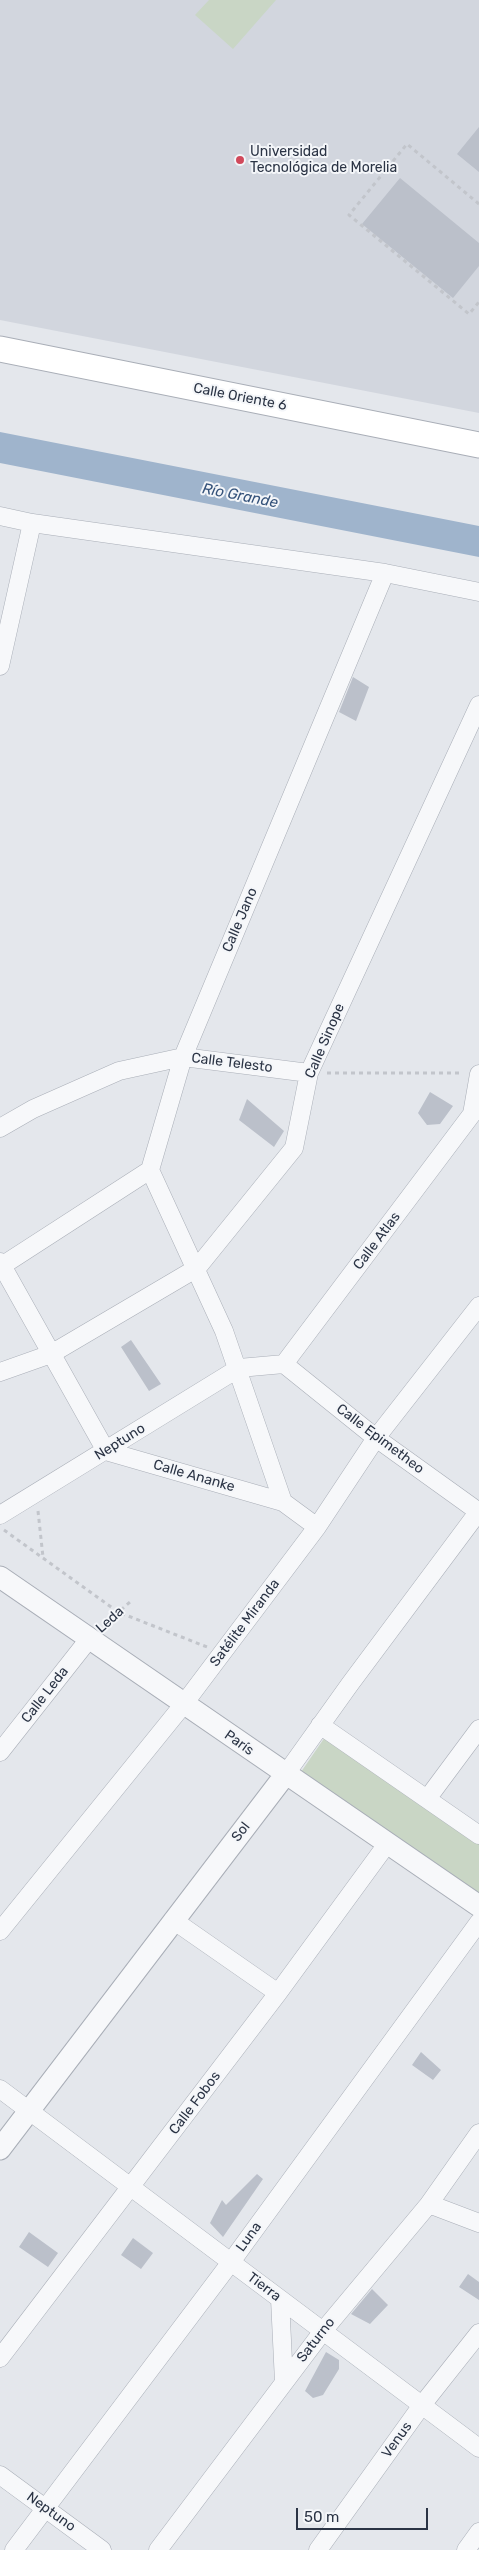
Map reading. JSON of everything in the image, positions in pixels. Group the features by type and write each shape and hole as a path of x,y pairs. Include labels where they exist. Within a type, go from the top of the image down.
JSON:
{"main road":[{"name":"Calle Oriente 6","path":"0,349 479,445"}],"street":[{"path":"0,516 384,573 479,592"},
{"path":"0,666 32,522"},
{"name":"Calle Jano","path":"150,1170 184,1057 384,573"},
{"name":"Calle Sinope","path":"0,1372 51,1354 197,1268 294,1148 309,1073 479,705"},
{"name":"Calle Telesto","path":"0,1128 33,1109 119,1071 184,1057 309,1073"},
{"name":"Calle Atlas","path":"284,1364 472,1114 474,1073"},
{"path":"106,1451 1,1265 150,1170 197,1268 239,1368 283,1502 317,1527"},
{"name":"Satélite Miranda","path":"0,1931 183,1705 317,1527 376,1438 479,1306"},
{"path":"239,1368 284,1364"},
{"name":"Calle Epimetheo","path":"284,1364 376,1438 479,1512"},
{"name":"Neptuno","path":"0,1514 239,1368"},
{"name":"Calle Ananke","path":"106,1451 283,1502"},
{"name":"Sol","path":"0,2149 285,1775 320,1725 479,1512"},
{"name":"París","path":"0,1578 285,1775 479,1906"},
{"name":"Calle Leda","path":"0,1752 89,1639"},
{"path":"320,1725 479,1835"},
{"path":"427,1799 479,1729"},
{"name":"Calle Fobos","path":"0,2358 132,2188 387,1844"},
{"path":"173,1920 278,1993"},
{"name":"Luna","path":"14,2550 231,2262 479,1922"},
{"name":"Tierra","path":"0,2089 479,2448"},
{"name":"Saturno","path":"158,2550 323,2331 428,2204 479,2134"},
{"path":"428,2204 479,2223"},
{"path":"280,2299 284,2382"},
{"name":"Venus","path":"318,2550 422,2405 479,2333"},
{"name":"Neptuno","path":"0,2475 102,2550"},
{"path":"466,2550 479,2532"}],"path":[{"path":"479,204 407,144 349,215 469,314 479,302"},
{"path":"309,1073 474,1073"},
{"path":"36,1493 43,1558"},
{"path":"0,1528 118,1612 221,1653"},
{"name":"Leda","path":"89,1639 130,1602"}],"shaded area":[{"name":"Universidad Tecnológica de Morelia","path":"0,0 479,0 479,413 0,320"}],"green space":[{"path":"209,0 276,0 233,49 195,15"},
{"path":"325,1737 479,1843 479,1895 301,1772"}],"water":[{"name":"Río Grande","path":"0,432 479,526 479,557 0,463"}],"building":[{"path":"479,127 479,172 457,154"},
{"path":"400,178 479,243 479,266 453,298 362,224"},
{"path":"353,677 369,687 356,721 339,712"},
{"path":"430,1092 453,1106 440,1124 427,1125 418,1113"},
{"path":"247,1099 284,1131 274,1147 239,1120"},
{"path":"131,1340 161,1384 149,1391 121,1347"},
{"path":"421,2052 441,2070 433,2080 412,2065"},
{"path":"257,2174 263,2179 223,2237 210,2223 222,2200 226,2205"},
{"path":"29,2232 58,2253 48,2267 19,2247"},
{"path":"133,2238 153,2253 141,2269 121,2255"},
{"path":"468,2274 479,2282 479,2300 459,2287"},
{"path":"372,2289 388,2305 370,2324 351,2314"},
{"path":"326,2352 339,2360 339,2369 323,2395 313,2398 305,2391"}],"place":[{"name":"Universidad Tecnológica de Morelia","path":"240,160"}]}
